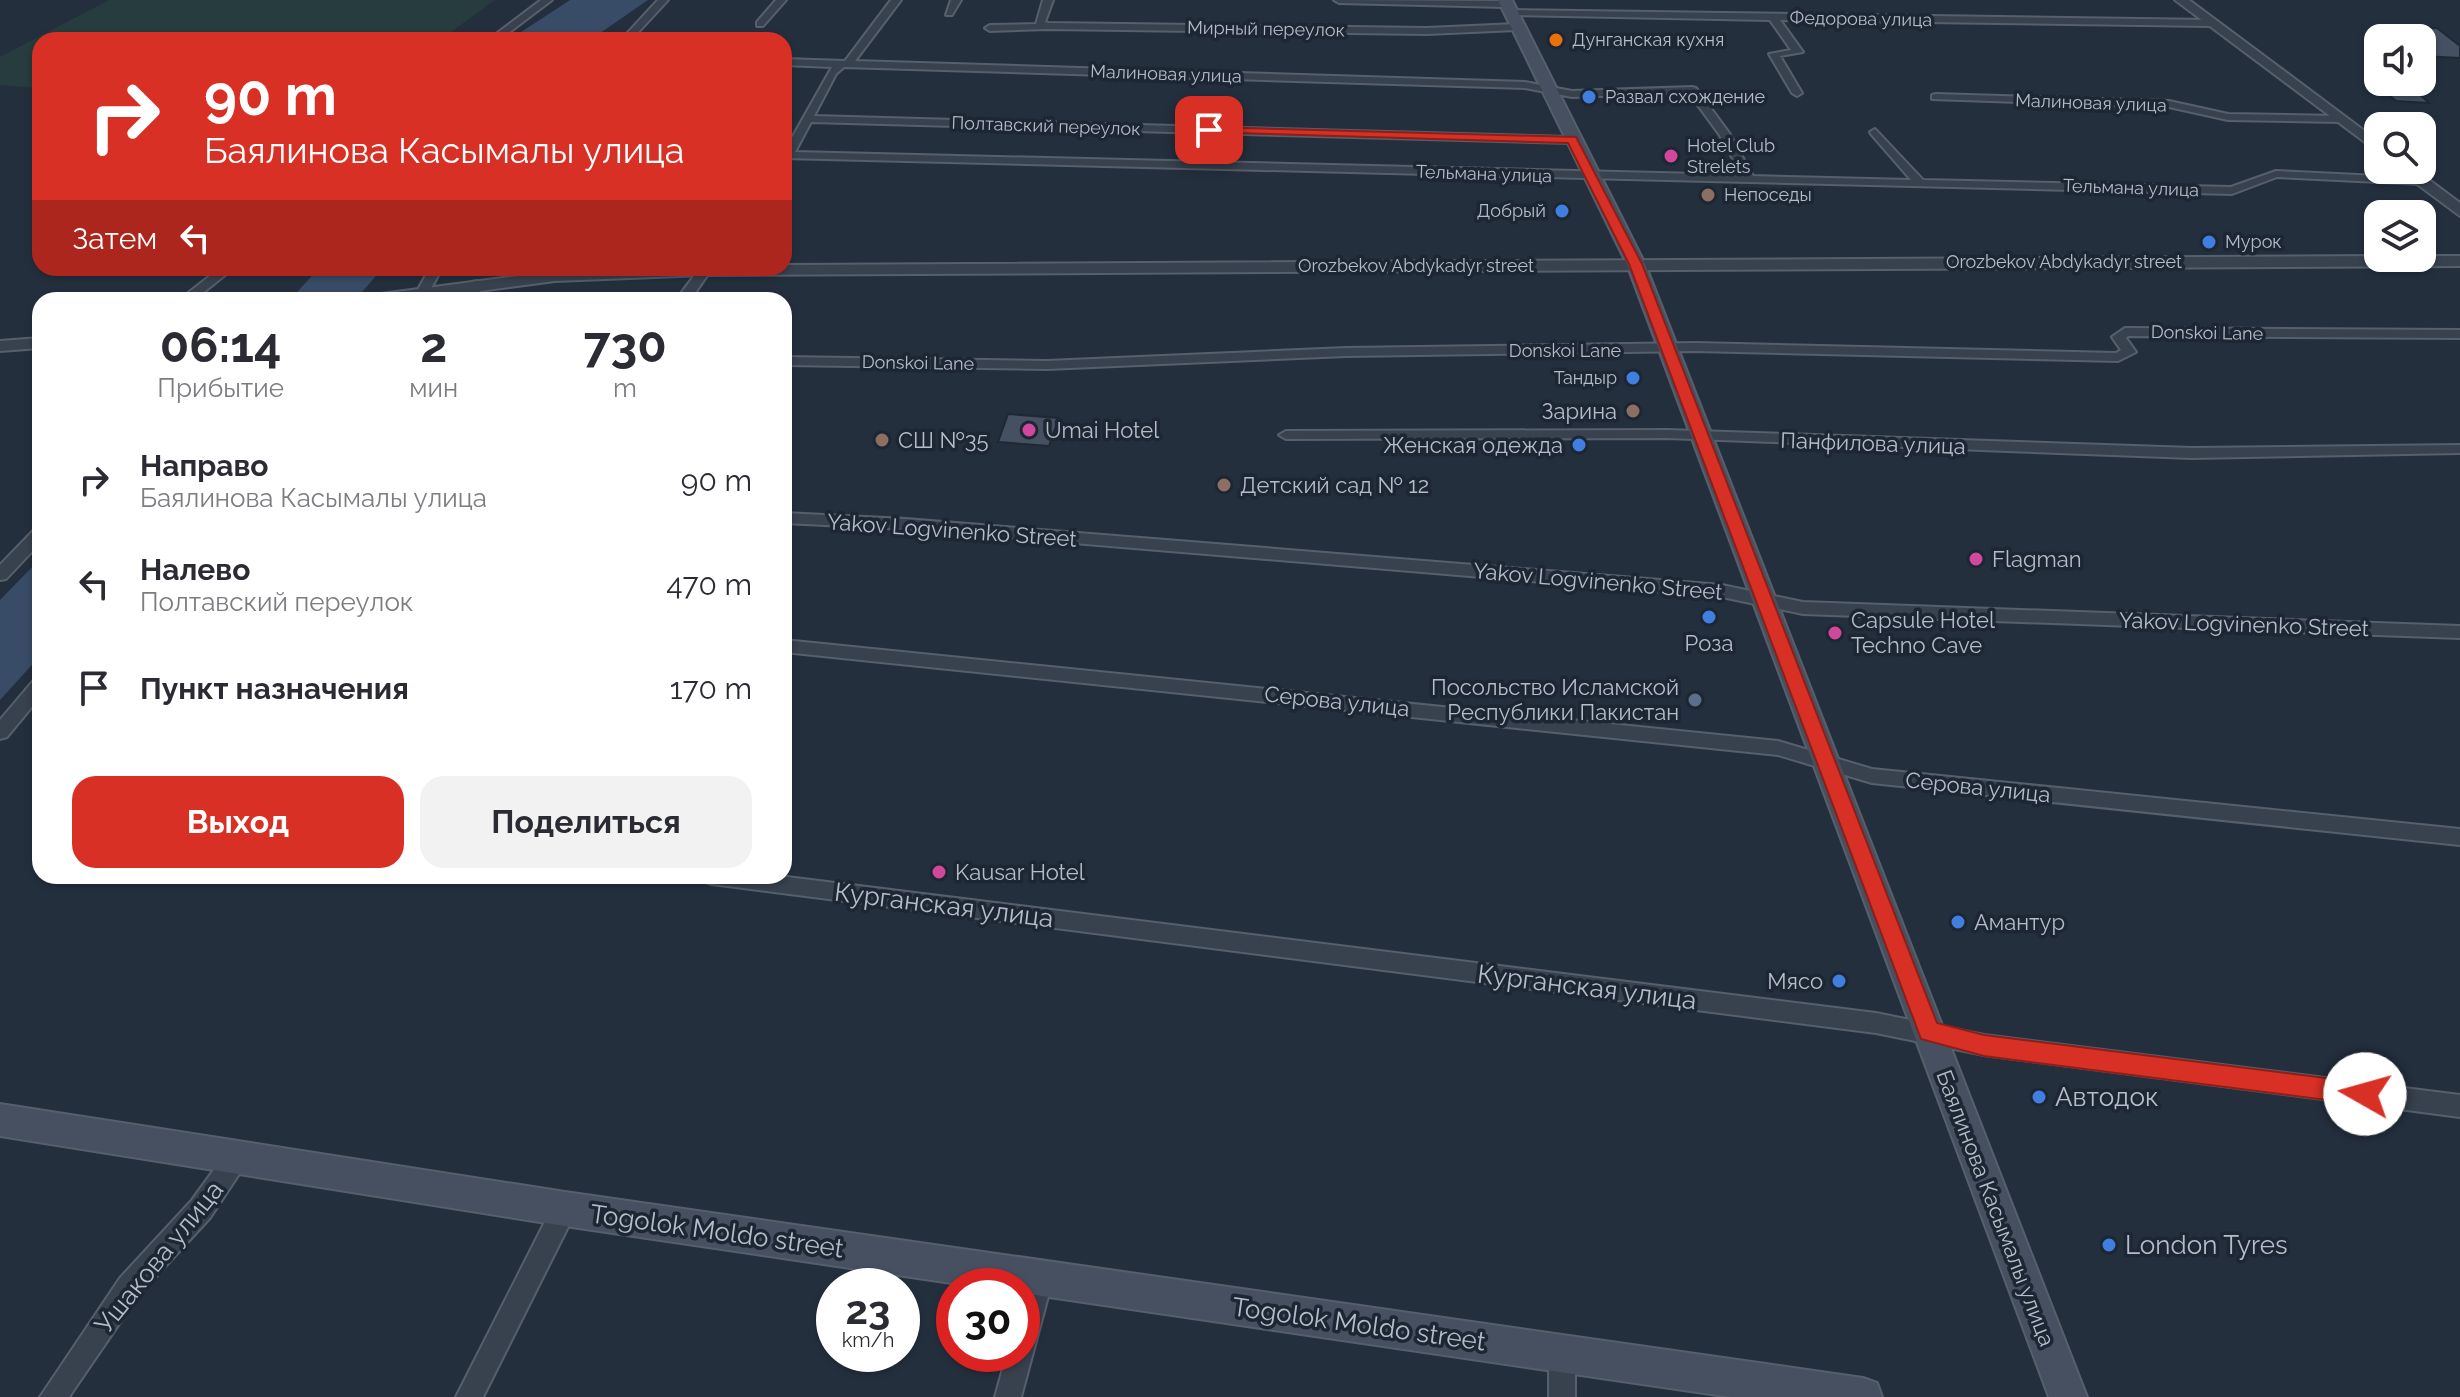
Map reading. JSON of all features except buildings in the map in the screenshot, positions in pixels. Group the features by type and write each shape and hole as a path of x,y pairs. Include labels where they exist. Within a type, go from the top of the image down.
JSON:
{"main road":[{"name":"Баялинова Касымалы улица","path":"1509,11 1590,178 1636,264 2068,1397"},
{"name":"Togolok Moldo street","path":"0,1120 565,1209 971,1268"},
{"name":"Togolok Moldo street","path":"1040,1278 1844,1396"}],"street":[{"path":"504,32 547,0"},
{"path":"633,32 663,0"},
{"path":"760,24 781,0"},
{"path":"792,145 832,72 846,63 896,0"},
{"path":"949,13 956,0"},
{"path":"1048,0 1040,23 1048,26"},
{"name":"Федорова улица","path":"1339,0 1509,11 1724,17 2212,23"},
{"path":"1715,0 1724,17"},
{"path":"2181,0 2364,137"},
{"name":"Мирный переулок","path":"990,28 1427,31 1509,11"},
{"path":"1774,18 1798,52 1774,54 1797,93"},
{"name":"Малиновая улица","path":"792,62 1525,85 1572,94 1692,90 1724,133 1750,180"},
{"name":"Малиновая улица","path":"1936,97 2169,104 2228,117 2340,119"},
{"name":"Полтавский переулок","path":"808,119 1572,140"},
{"path":"1875,132 1918,181"},
{"name":"Тельмана улица","path":"792,155 1590,178 1918,181 2232,191 2276,174 2364,178"},
{"path":"2424,184 2460,211"},
{"name":"Orozbekov Abdykadyr street","path":"792,269 2458,263"},
{"path":"196,292 218,276"},
{"name":"Orozbekov Abdykadyr street","path":"478,292 555,276"},
{"name":"Donskoi Lane","path":"792,361 1047,365 1346,352 1668,348 2118,357 2129,352 2119,337 2125,332 2460,334"},
{"path":"0,346 32,344"},
{"name":"Панфилова улица","path":"1286,435 1667,434 1702,438 2192,453 2460,449"},
{"name":"Yakov Logvinenko Street","path":"792,518 906,524 1675,587 1763,599 1803,608 2460,632"},
{"path":"0,575 7,560 32,540"},
{"name":"Серова улица","path":"792,647 1778,748 1872,776 2460,837"},
{"path":"0,732 32,694"},
{"name":"Курганская улица","path":"774,884 1929,1032 1984,1045 2460,1106"},
{"name":"Ушакова улица","path":"53,1397 129,1287 201,1209 237,1157"},
{"path":"469,1397 565,1209"},
{"path":"1562,1353 1562,1397"},
{"path":"1008,1397 1015,1372"}],"green space":[{"path":"109,0 495,0 451,32 48,32"},
{"path":"32,40 32,87 0,85 0,57"}],"water":[{"path":"570,0 648,0 602,32 521,32"},
{"path":"312,276 376,276 362,292 297,292"},
{"path":"32,567 32,665 0,700 0,600"}],"place":[{"name":"Дунганская кухня","path":"1556,40"},
{"name":"Развал схождение","path":"1589,97"},
{"name":"Hotel Club Strelets","path":"1671,156"},
{"name":"Непоседы","path":"1708,195"},
{"name":"Добрый","path":"1562,211"},
{"name":"Мурок","path":"2209,242"},
{"name":"Тандыр","path":"1633,378"},
{"name":"Зарина","path":"1633,411"},
{"name":"Umai Hotel","path":"1029,430"},
{"name":"СШ №35","path":"882,440"},
{"name":"Женская одежда","path":"1579,445"},
{"name":"Детский сад № 12","path":"1224,485"},
{"name":"Flagman","path":"1976,559"},
{"name":"Роза","path":"1709,617"},
{"name":"Capsule Hotel Techno Cave","path":"1835,633"},
{"name":"Посольство Исламской Республики Пакистан","path":"1695,700"},
{"name":"Kausar Hotel","path":"939,872"},
{"name":"Амантур","path":"1958,922"},
{"name":"Мясо","path":"1839,981"},
{"name":"Автодок","path":"2039,1097"},
{"name":"London Tyres","path":"2109,1245"}],"route":[{"path":"1209,130 1572,140 1636,264 1929,1032 1984,1045 2365,1094"}]}
